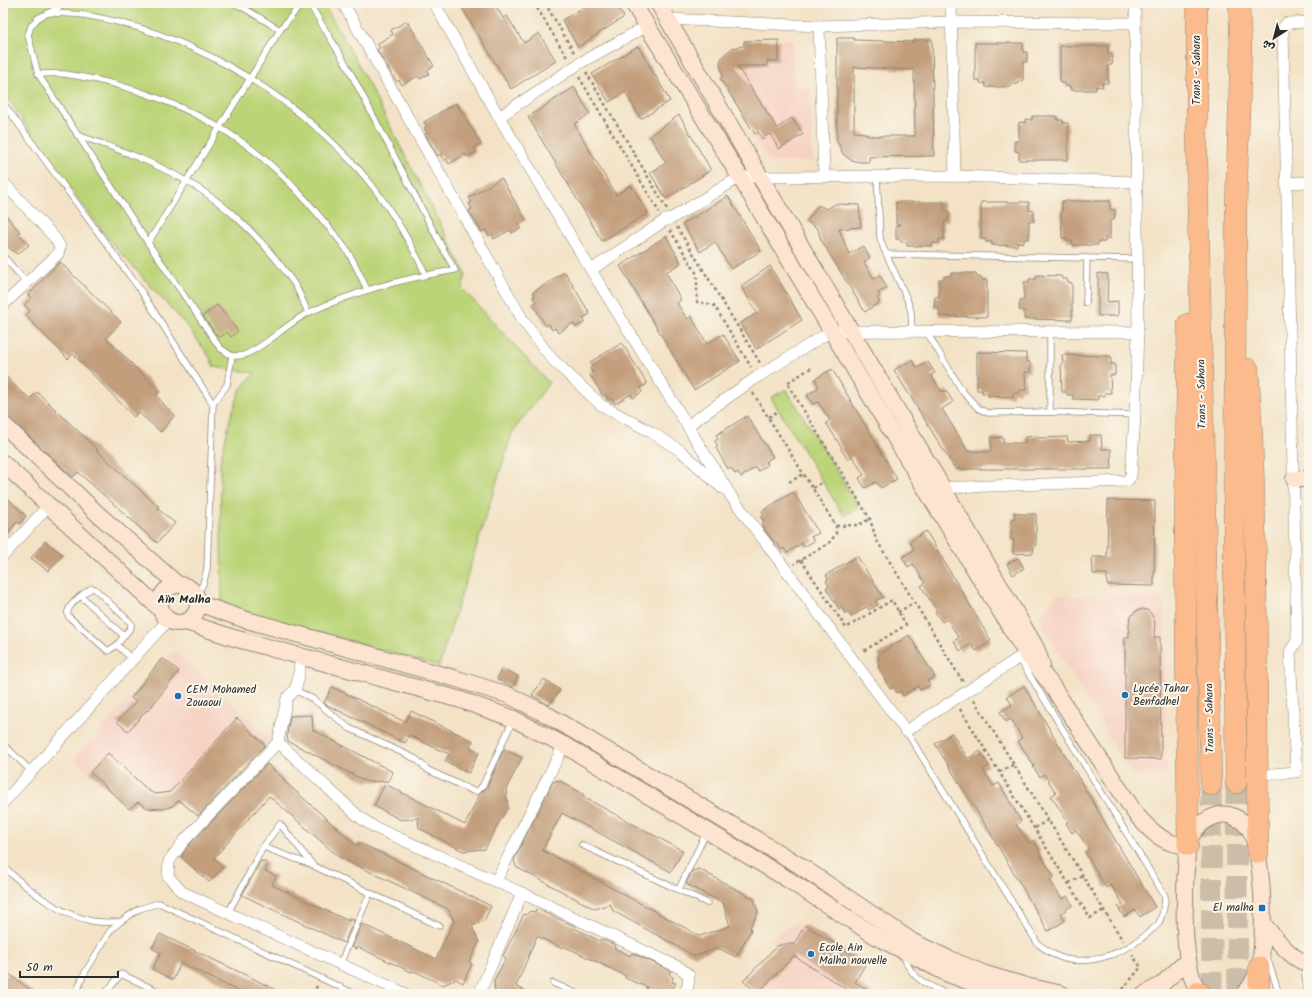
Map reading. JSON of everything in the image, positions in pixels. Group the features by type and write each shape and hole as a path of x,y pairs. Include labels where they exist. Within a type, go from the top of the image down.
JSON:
{"highway":[{"name":"Trans - Sahara","path":"1196,3 1197,162 1211,785"},
{"path":"1236,783 1234,550 1236,206 1241,50 1239,3"},
{"path":"1241,50 1248,28 1253,3"},
{"path":"1188,845 1185,528 1187,345 1197,162"},
{"path":"1236,206 1252,438 1255,556 1258,853"},
{"path":"1259,967 1259,994"}],"main road":[{"path":"634,3 740,177 925,488 1022,655 1050,683"},
{"path":"658,3 667,11 759,177 852,331 1036,648 1050,683 1135,814 1158,836 1173,844 1188,845"},
{"path":"3,424 99,515 178,585"},
{"path":"3,463 173,622 186,622 191,619 197,609 197,599"},
{"path":"164,614 160,604 163,593 172,586 185,586 191,590 197,599 243,619 457,679 508,695 546,714 798,865 913,942 985,974 1026,986 1062,994"},
{"path":"186,622 234,638 461,700 514,719 564,745 787,879 877,937 948,974 1003,994"},
{"path":"1198,994 1188,960 1184,928 1188,845 1194,831 1205,820 1220,815 1232,815 1249,828 1253,835 1260,867 1263,924 1259,967 1250,988 1244,994"},
{"path":"1263,924 1290,953 1307,964"},
{"path":"1145,994 1161,985 1188,960"}],"street":[{"path":"343,3 524,322 552,359 601,405 651,432 681,451 731,496"},
{"path":"434,3 499,117 591,270 731,496 906,731 1022,655"},
{"path":"951,3 954,176"},
{"path":"925,488 1127,481 1131,476 1138,332 1135,3"},
{"path":"667,11 819,26 952,22 1135,24"},
{"path":"1272,774 1296,772 1290,652 1297,641 1302,479 1287,183 1283,28 1287,23 1309,22"},
{"path":"499,117 576,65 647,26"},
{"path":"819,26 824,176"},
{"path":"591,270 668,220 740,177 954,176 1136,182"},
{"path":"3,182 55,238 60,247 58,254 3,305"},
{"path":"1287,183 1309,182"},
{"path":"687,426 761,374 831,331 1138,332"},
{"path":"3,556 48,506"},
{"path":"3,803 132,659 164,614"},
{"path":"301,656 298,680 295,690 287,698 278,742 183,842 169,861 168,876 182,892 406,994"},
{"path":"278,742 358,816 374,827 522,893 680,968 689,975 688,986 684,994"},
{"path":"496,882 564,745"},
{"path":"479,994 522,893"}],"lane":[{"path":"68,3 38,18 31,26 28,35 38,74 148,244 220,348 232,356 243,355 262,344 308,312 367,289 426,275 455,270 347,66 309,3"},
{"path":"233,3 280,30"},
{"path":"148,244 280,30 302,3"},
{"path":"50,12 83,15 114,21 151,32 191,47 250,78 284,102 317,129 349,159 370,183 397,221 413,248 426,275"},
{"path":"38,74 64,74 102,81 145,94 186,110 220,128 245,144 272,166 310,204 349,254 367,289"},
{"path":"3,103 141,291 213,404"},
{"path":"77,135 112,147 150,163 187,181 210,196 251,232 273,256 295,286 308,312"},
{"path":"877,176 880,238 886,254 908,299 911,311 912,331"},
{"path":"886,254 1137,259"},
{"path":"3,256 27,283"},
{"path":"1086,303 1087,258"},
{"path":"926,331 963,392 979,409 988,413 1050,412 1135,415"},
{"path":"1050,332 1050,412"},
{"path":"197,599 207,569 213,404 227,385 232,356"},
{"path":"92,588 95,589 131,623 131,627 124,636 117,645 108,651 105,650 69,617 68,610 81,596 92,588"},
{"path":"81,596 124,636"},
{"path":"117,645 132,659"},
{"path":"906,731 1038,944 1052,954 1070,960 1093,960 1128,949 1158,924 1164,909 1165,896 1022,655"},
{"path":"295,690 313,699 349,728 416,759 428,770 473,791 478,791 483,785 514,719"},
{"path":"3,744 31,771"},
{"path":"228,913 263,847 280,824 312,865"},
{"path":"679,890 707,831"},
{"path":"582,845 707,903"},
{"path":"263,847 312,865 439,926"},
{"path":"3,866 25,887 64,912 93,921 120,922"},
{"path":"340,964 370,893"},
{"path":"76,994 83,976 110,932 120,922 139,909 159,903 355,994"},
{"path":"1262,941 1279,994"},
{"path":"902,950 906,964 913,974 923,983 947,994"},
{"path":"1307,964 1307,994"},
{"path":"104,994 121,974 164,994"},
{"path":"553,983 577,994"}],"path":[{"path":"534,3 576,65 761,374"},
{"path":"545,3 576,65 668,220 697,274 697,302 714,305 761,374"},
{"path":"811,368 787,383 870,519 876,539 914,603 1128,949 1141,967 1120,994"},
{"path":"748,383 836,526 836,534 829,543 785,570"},
{"path":"769,417 778,411"},
{"path":"789,482 804,474"},
{"path":"812,488 822,482"},
{"path":"836,526 858,525 870,519"},
{"path":"801,560 846,628 892,600 906,625 861,652 866,658"},
{"path":"898,612 914,603"},
{"path":"955,700 1090,918 1104,910"},
{"path":"1000,772 1014,764"},
{"path":"1034,828 1048,820"},
{"path":"1069,884 1083,876"}],"shaded area":[{"path":"793,40 793,88 810,88 813,161 771,162 752,136 755,134 720,78 724,75 720,65 721,59 744,47 744,41"},
{"name":"Lycée Tahar Benfadhel","path":"1057,595 1164,598 1166,774 1130,773 1039,618"},
{"name":"CEM Mohamed Zouaoui","path":"177,652 270,739 198,817 179,800 172,806 163,809 147,808 138,802 129,809 74,759 170,653"},
{"name":"Ecole Ain Malha nouvelle","path":"796,922 805,925 866,963 848,994 758,994 743,981 777,946 770,941"}],"green space":[{"path":"3,3 323,3 356,60 466,274 462,288 549,383 512,433 439,666 222,605 220,462 230,419 241,388 255,373 214,367 209,356 186,325 109,240 40,147 3,90"},
{"path":"786,389 859,507 844,516 771,398"}],"building":[{"path":"459,3 494,3 503,18 507,16 524,43 539,33 556,61 511,89"},
{"path":"591,3 615,3 624,17 578,47 562,20"},
{"path":"407,21 434,66 427,70 429,74 420,79 418,76 402,85 399,80 397,82 377,50 380,48 377,44 393,34 391,30"},
{"path":"837,38 914,42 914,40 932,39 934,156 869,157 869,162 860,162 851,160 843,154 837,140","holes":["854,67 914,70 915,136 868,136 865,133 854,132"]},
{"path":"779,40 778,61 767,61 767,66 737,66 777,128 792,118 803,134 779,149 770,134 762,139 758,132 755,134 720,78 723,76 720,65 721,59 726,53 732,48 744,46 744,41"},
{"path":"975,43 1023,43 1023,52 1027,52 1027,62 1023,62 1023,81 1017,81 1018,84 1011,84 1010,87 986,87 985,83 980,83 980,80 975,80"},
{"path":"638,46 670,101 641,119 625,92 609,102 592,74"},
{"path":"1060,46 1108,46 1108,54 1113,55 1112,65 1108,65 1108,83 1102,83 1103,87 1096,86 1096,90 1071,90 1070,86 1065,86 1065,83 1060,83"},
{"path":"574,87 590,114 574,124 616,195 631,185 648,213 602,241 528,117"},
{"path":"456,103 481,144 474,148 476,152 467,157 465,154 449,164 446,159 444,161 440,154 438,156 425,134 427,133 424,128 427,126 424,122"},
{"path":"679,115 711,170 666,199 650,173 666,163 650,136"},
{"path":"1032,116 1057,116 1057,120 1063,120 1063,123 1068,123 1068,160 1019,160 1019,152 1015,151 1015,141 1019,141 1019,122 1025,123 1025,119 1032,120"},
{"path":"501,178 526,220 519,224 521,228 512,233 510,230 494,239 492,234 489,236 485,230 482,232 469,211 472,209 469,204 472,202 469,198"},
{"path":"728,196 761,251 731,269 715,242 700,252 683,224"},
{"path":"1062,201 1110,201 1110,210 1115,210 1114,220 1110,220 1110,239 1105,238 1105,242 1098,242 1098,245 1073,245 1072,241 1067,241 1067,238 1062,238"},
{"path":"896,202 944,202 944,211 949,211 948,221 944,221 944,239 939,239 939,243 932,243 932,246 907,246 907,242 901,242 901,239 896,239 896,226 900,224 896,224"},
{"path":"981,202 1029,202 1029,210 1034,211 1034,221 1029,221 1029,239 1024,239 1024,243 1017,242 1017,246 992,245 992,242 986,242 986,239 981,239"},
{"path":"835,204 859,205 861,227 839,229 849,254 863,246 870,258 864,262 874,279 880,275 887,288 878,293 880,296 877,298 880,302 865,312 821,240 818,229 807,221 818,205 827,209"},
{"path":"3,212 20,232 18,233 29,245 17,254 8,247 3,249"},
{"path":"666,236 681,263 666,272 681,300 677,303 687,319 691,316 707,344 723,334 740,361 694,390 620,266"},
{"path":"60,262 121,322 106,338 159,391 156,395 175,415 161,432 138,412 134,417 73,354 68,359 26,316 30,311 24,305 31,298 28,295"},
{"path":"770,266 802,320 756,349 741,323 757,313 741,286"},
{"path":"565,272 590,314 583,318 585,322 576,327 573,323 558,333 555,328 552,330 549,324 546,326 533,304 536,302 533,297 535,296 533,292"},
{"path":"951,273 976,273 977,277 982,277 982,280 987,280 987,317 939,316 939,308 934,308 935,297 939,297 939,279 944,279 944,276 951,276"},
{"path":"1098,273 1108,274 1107,302 1118,301 1118,316 1098,316"},
{"path":"1036,275 1061,276 1062,279 1067,279 1068,282 1072,283 1072,320 1024,319 1024,311 1019,310 1020,300 1024,300 1024,282 1030,282 1029,279 1036,279"},
{"path":"217,305 238,331 231,337 227,332 219,338 203,316"},
{"path":"622,343 647,384 640,388 642,392 633,398 631,394 615,404 612,399 609,401 606,395 603,396 590,375 593,373 590,368 593,366 590,362"},
{"path":"977,352 1026,353 1026,361 1030,362 1030,372 1025,372 1026,390 1020,390 1020,393 1013,393 1013,397 988,396 988,393 982,393 982,390 977,390"},
{"path":"1062,355 1111,356 1111,364 1115,364 1115,375 1110,375 1111,393 1105,393 1105,396 1098,396 1098,400 1073,399 1073,395 1067,395 1067,392 1062,392"},
{"path":"912,360 917,368 928,362 935,373 931,375 942,392 946,390 953,402 942,409 968,451 991,452 991,438 1003,437 1003,443 1025,443 1025,437 1067,437 1068,442 1090,441 1090,435 1101,435 1102,449 1111,449 1112,469 955,469 894,370"},
{"path":"832,369 897,479 881,488 876,482 865,488 859,478 864,475 852,456 848,460 841,449 842,448 826,423 830,420 818,402 813,404 807,395 819,387 815,379"},
{"path":"3,373 23,394 24,393 30,399 37,392 98,450 97,451 159,507 158,509 175,523 157,543 78,472 73,477 3,412"},
{"path":"747,416 773,457 765,462 768,465 758,471 756,467 741,477 738,472 735,474 731,468 728,469 716,448 718,446 715,441 718,439 716,435"},
{"path":"793,492 819,533 811,537 814,541 804,547 802,543 787,553 784,548 781,550 777,543 776,544 766,532 762,524 764,522 761,517 764,515 762,511"},
{"path":"3,494 26,516 20,524 17,522 3,539"},
{"path":"1108,500 1155,501 1154,586 1107,585 1107,574 1093,574 1092,557 1107,557"},
{"path":"1014,512 1020,514 1036,514 1036,546 1034,546 1033,553 1013,554 1014,540 1011,540 1012,518 1015,519"},
{"path":"926,531 991,641 976,651 971,644 960,651 954,641 959,638 947,619 942,622 935,612 937,611 921,586 925,583 913,564 908,567 902,557 914,550 910,542"},
{"path":"45,541 63,555 48,571 31,558"},
{"path":"857,556 883,597 875,601 878,605 869,610 866,607 851,617 848,612 845,614 842,608 839,609 826,588 829,586 826,581 828,579 826,575"},
{"path":"1018,558 1024,568 1013,575 1007,564"},
{"path":"1143,609 1149,611 1153,617 1155,623 1154,637 1160,637 1161,759 1125,758 1125,637 1129,637 1130,617 1136,611"},
{"path":"909,635 935,677 927,681 930,685 920,690 918,686 903,696 900,691 897,693 893,687 890,689 878,667 880,665 877,661 880,659 878,655"},
{"path":"162,658 179,671 148,711 147,710 128,731 117,722 136,702 131,698"},
{"path":"502,668 518,676 513,687 497,679"},
{"path":"544,679 560,690 549,705 532,695"},
{"path":"1024,686 1155,907 1140,917 1135,910 1124,917 1118,907 1123,904 1111,885 1106,888 1085,852 1089,849 1076,830 1072,833 1066,823 1068,822 1051,796 1056,793 1044,774 1040,777 1033,767 1034,766 1018,741 1022,738 1011,719 1006,722 1000,712 1012,705 1007,697"},
{"path":"332,687 405,722 411,711 473,741 470,747 479,752 469,773 445,761 449,754 409,735 405,743 327,705 324,703"},
{"path":"312,715 313,730 393,772 389,781 367,782 288,741 287,735 290,716"},
{"path":"237,718 265,745 198,816 179,800 172,806 163,809 147,808 138,802 129,809 90,772 108,753 149,791 155,794 170,792"},
{"path":"952,733 968,759 980,751 989,766 983,769 993,786 999,783 1021,821 1016,825 1029,843 1033,840 1040,851 1039,852 1054,877 1050,880 1062,899 1067,896 1073,905 1061,913 1065,921 1048,931 983,821 935,744"},
{"path":"504,749 522,758 506,789 508,808 485,849 463,851 419,828 418,818 401,820 374,806 385,784 465,825 480,794 487,787"},
{"path":"267,764 356,845 360,843 491,906 484,921 472,926 479,942 469,962 472,964 463,983 456,979 443,985 358,947 357,949 352,947 362,924 436,959 454,921 448,909 339,857 269,796 214,858 223,867 209,882 181,857 188,846"},
{"path":"558,780 583,794 585,798 683,851 671,872 562,813 542,850 700,936 730,926 723,903 686,884 692,871 699,869 754,899 758,912 750,927 751,930 736,957 718,948 695,956 613,911 610,904 595,909 516,867 514,860 553,782"},
{"path":"261,861 268,863 265,871 276,876 272,885 349,921 350,918 354,920 344,943 242,895"},
{"path":"536,909 575,926 574,928 600,941 601,939 615,945 614,948 630,956 632,953 671,971 669,974 673,977 672,982 676,983 670,994 644,994 647,987 625,978 626,976 572,950 562,946 561,948 537,936 516,986 531,994 495,994 494,980 506,958 503,956 524,914 526,915 530,911 535,912"},
{"path":"805,925 866,963 855,982 874,994 854,994 794,956 758,993 743,981 777,946 794,944"},
{"path":"160,934 284,994 244,994 181,963 173,980 152,969 161,953 152,948"},
{"path":"8,973 36,994 8,994 3,990 3,980"}],"tunnel":[{"path":"1236,783 1238,994"},
{"path":"1211,785 1212,994"}],"place":[{"name":"Lycée Tahar Benfadhel","path":"1125,695"},
{"name":"CEM Mohamed Zouaoui","path":"178,696"},
{"name":"El malha","path":"1262,908"},
{"name":"Ecole Ain Malha nouvelle","path":"811,954"}],"district":[{"name":"Aïn Malha","path":"184,599"}]}
